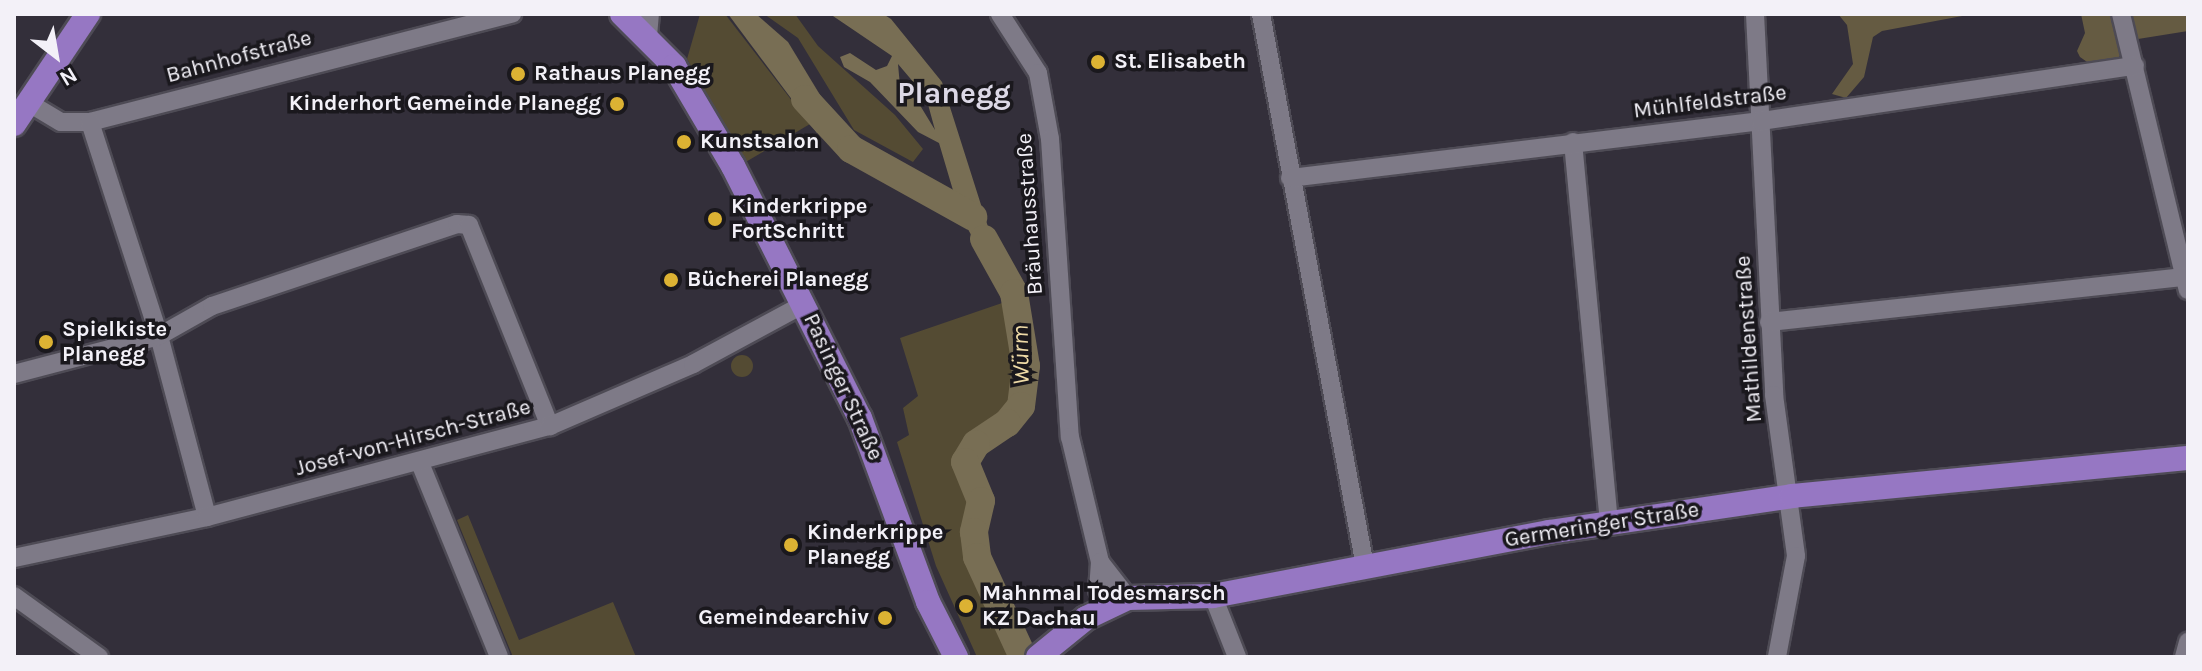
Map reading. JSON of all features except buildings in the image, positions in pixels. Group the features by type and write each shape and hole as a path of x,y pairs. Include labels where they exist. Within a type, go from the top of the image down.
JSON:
{"main road":[{"path":"14,124 88,14"},
{"name":"Pasinger Straße","path":"622,14 649,25 707,116 860,418 928,602 956,657"},
{"name":"Germeringer Straße","path":"1038,657 1104,606 1128,598 1213,596 1609,522 1792,496 2005,472 2188,458"}],"street":[{"name":"Bahnhofstraße","path":"29,103 61,122 90,122 512,14"},
{"name":"Bräuhausstraße","path":"1000,14 1034,65 1050,139 1070,437 1100,562 1098,590 1104,606"},
{"path":"1261,14 1365,566"},
{"name":"Mathildenstraße","path":"1755,14 1774,395 1792,496 1796,556 1777,657"},
{"path":"1769,322 2187,283 2121,14"},
{"name":"Mühlfeldstraße","path":"1290,178 1761,121 2135,66"},
{"path":"90,122 159,336 207,517"},
{"path":"1573,142 1609,522"},
{"path":"14,374 159,336 212,306 457,224 469,225 550,426"},
{"name":"Josef-von-Hirsch-Straße","path":"14,557 207,517 420,463 550,426 693,364 804,304"},
{"path":"420,463 499,657"},
{"name":"Bräuhausstraße","path":"1100,562 1128,598"},
{"path":"14,596 99,657"},
{"path":"1213,596 1237,657"},
{"path":"2184,657 2188,642"}],"shaded area":[{"path":"700,14 725,14 810,124 744,163 687,59"},
{"path":"728,14 756,14 788,42 837,123 817,133"},
{"path":"764,14 795,14 818,46 895,115 923,149 913,162 854,130 798,38"},
{"path":"830,14 883,14 891,19 942,82 1003,274 988,267 960,214 939,143 918,132 870,82 844,67 840,57 850,53 876,70 887,66 892,56","holes":["898,64 926,97 935,130 918,102 900,86"]},
{"path":"1838,14 1973,14 1882,31 1873,37 1864,77 1846,98 1832,94 1853,64 1847,25"},
{"path":"2081,14 2117,14 2124,51 2119,57 2090,64 2080,57 2077,51 2085,33"},
{"path":"2128,14 2188,14 2188,31 2138,39"},
{"path":"1005,302 1017,362 1013,393 1006,414 970,439 957,460 971,503 965,530 971,561 1013,657 977,657 936,566 897,442 909,435 903,408 918,396 900,338"},
{"path":"738,355 746,355 753,366 746,377 738,377 731,370 731,362"},
{"path":"468,515 519,640 613,602 636,657 513,657 457,520"}],"waterway":[{"name":"Würm","path":"805,99 851,149 973,217"},
{"name":"Würm","path":"984,239 1014,293 1026,366 1021,406 1007,423 976,444 965,462 981,501 974,532 977,557 1023,657"}],"place":[{"name":"St. Elisabeth","path":"1098,62"},
{"name":"Rathaus Planegg","path":"518,74"},
{"name":"Kinderhort Gemeinde Planegg","path":"617,104"},
{"name":"Kunstsalon","path":"684,142"},
{"name":"Kinderkrippe FortSchritt","path":"715,219"},
{"name":"Bücherei Planegg","path":"671,280"},
{"name":"Spielkiste Planegg","path":"46,342"},
{"name":"Kinderkrippe Planegg","path":"791,545"},
{"name":"Mahnmal Todesmarsch KZ Dachau","path":"966,606"},
{"name":"Gemeindearchiv","path":"885,618"}],"district":[{"name":"Planegg","path":"954,93"}]}
